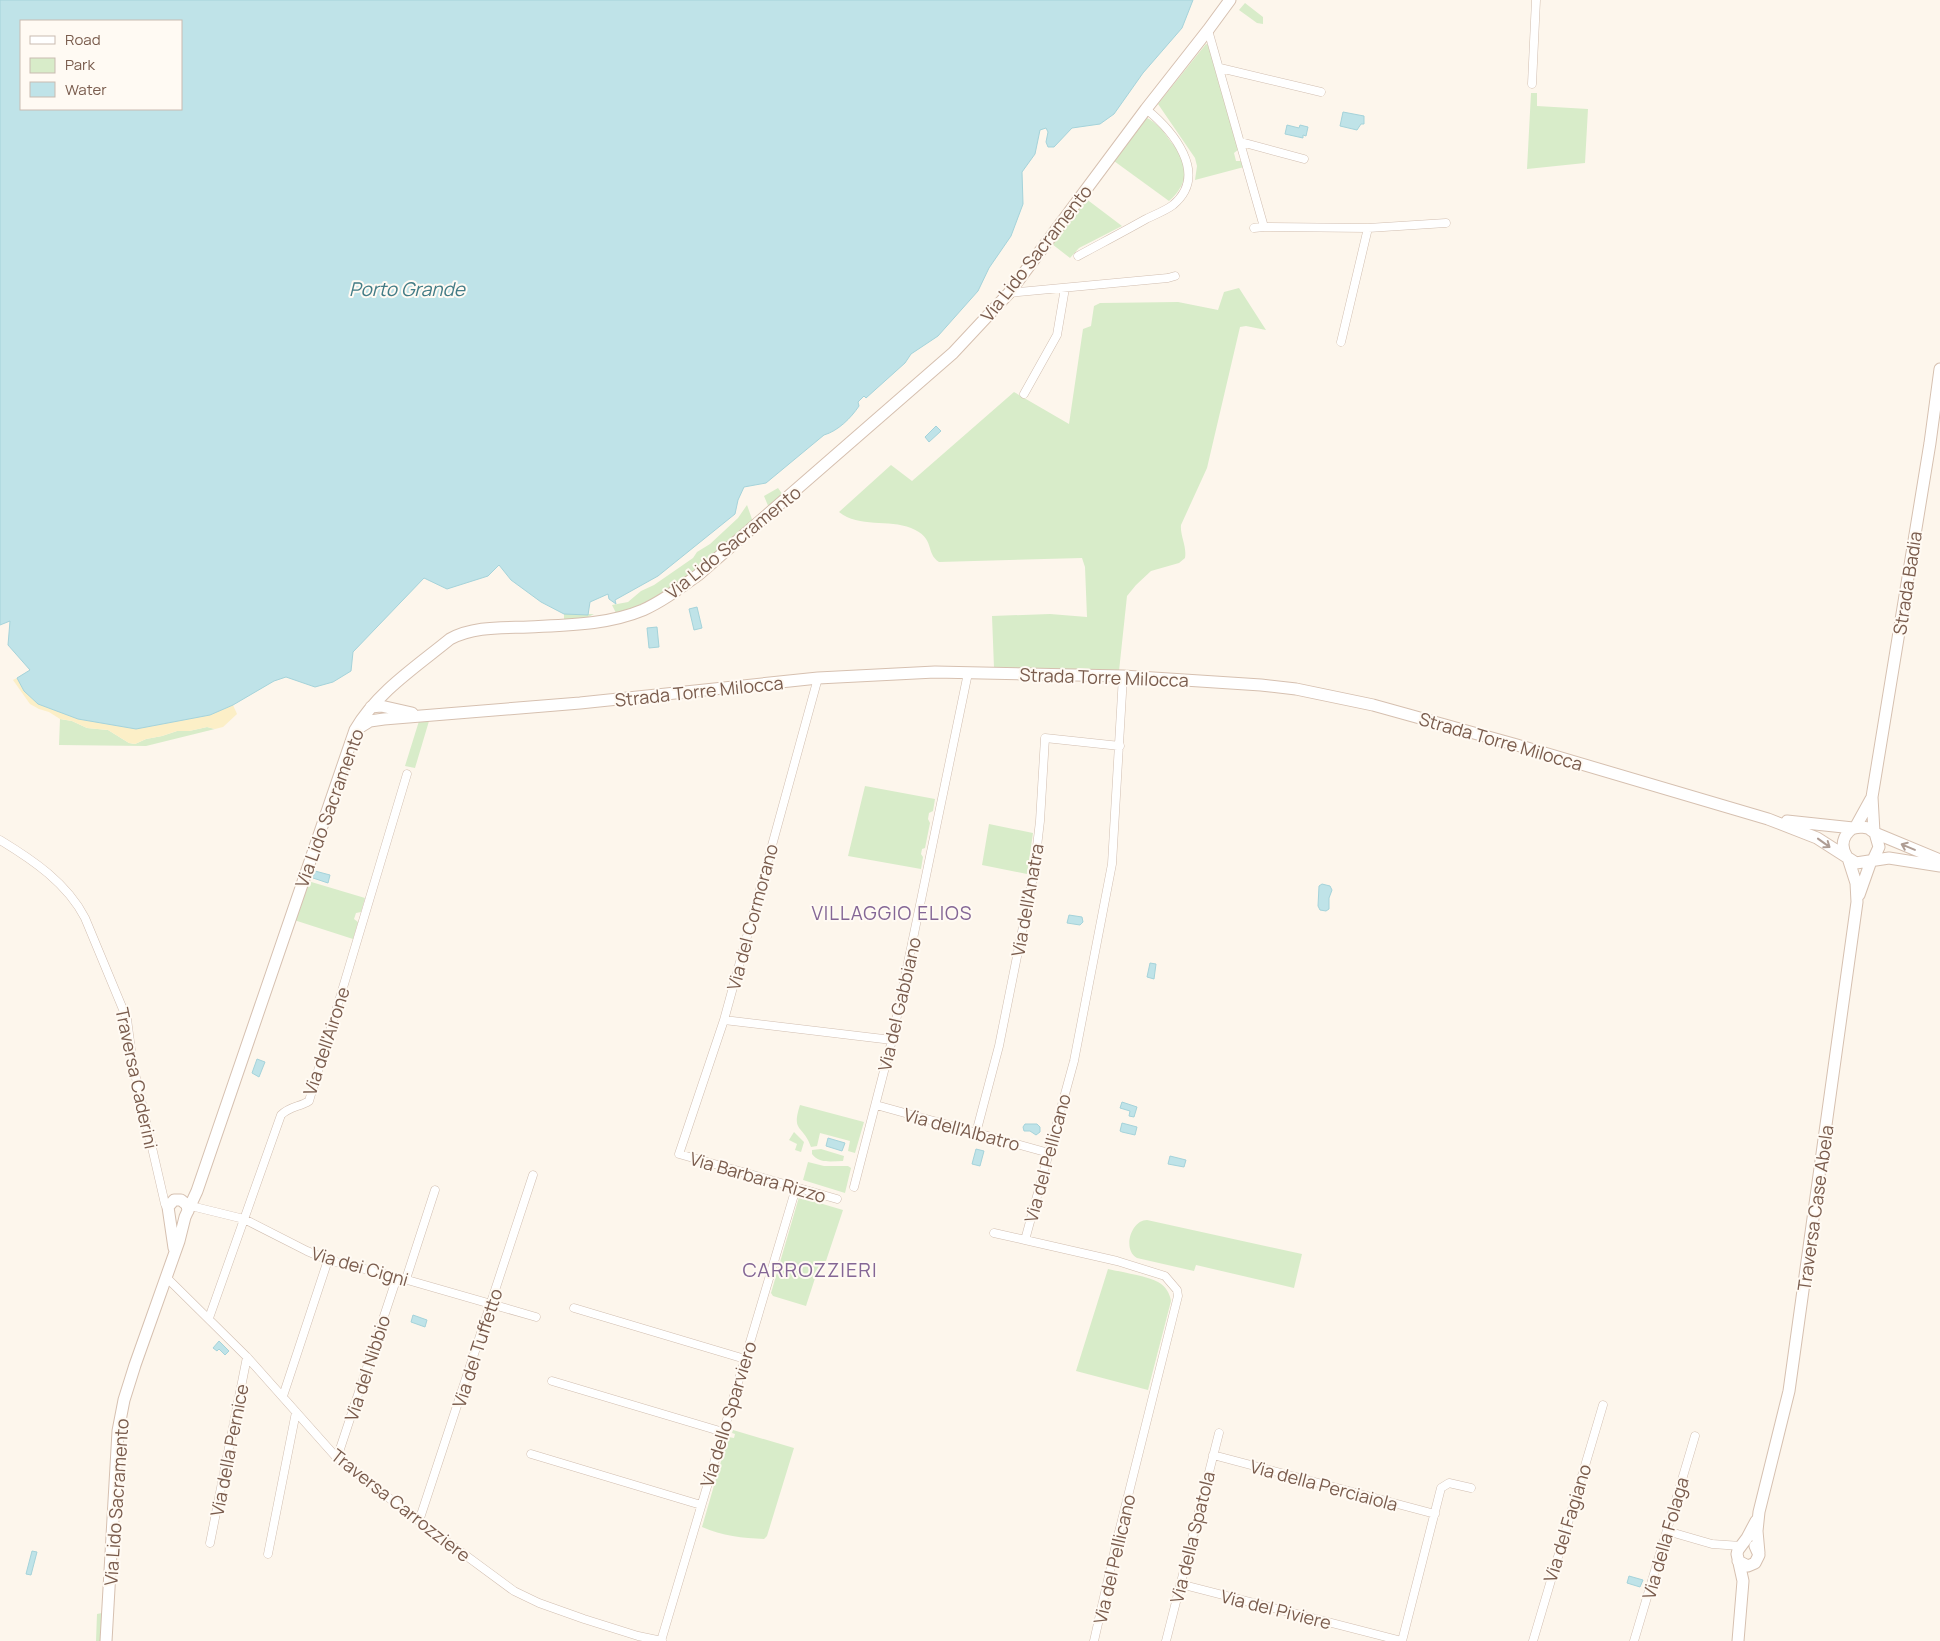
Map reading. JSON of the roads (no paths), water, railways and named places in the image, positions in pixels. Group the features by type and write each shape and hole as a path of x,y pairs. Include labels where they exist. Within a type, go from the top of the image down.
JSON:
{"street":[{"name":"Via Lido Sacramento","path":"106,1641 118,1431 124,1400 355,730 363,716 391,687 450,639 468,631 585,624 642,610 670,596 720,557 946,360 1009,293 1230,0"},
{"path":"1532,84 1536,0"},
{"path":"1208,30 1264,227"},
{"path":"1220,68 1321,92"},
{"path":"1078,256 1173,204 1186,186 1188,168 1184,154 1160,120 1146,109"},
{"path":"1241,142 1304,159"},
{"path":"1254,228 1368,228 1446,223"},
{"path":"1341,342 1368,228"},
{"path":"1009,293 1176,276"},
{"path":"1024,394 1057,335 1065,288"},
{"name":"Strada Badia","path":"1872,797 1930,443 1940,369"},
{"name":"Strada Torre Milocca","path":"355,730 370,721 384,719 580,703 818,678 935,672 1123,676 1296,689 1373,705 1517,745 1768,820"},
{"name":"Via del Gabbiano","path":"854,1187 892,1040 968,673"},
{"name":"Via del Pellicano","path":"1094,1641 1178,1296 1166,1276 1117,1261 1025,1240 1074,1061 1112,864 1123,676"},
{"name":"Via del Cormorano","path":"679,1154 724,1020 818,678"},
{"path":"391,687 392,700 404,711"},
{"path":"384,719 373,712 371,707 381,706 423,716"},
{"name":"Via dell'Anatra","path":"976,1133 999,1046 1034,872 1040,821 1045,738 1120,746"},
{"name":"Via dell'Airone","path":"209,1318 282,1115 286,1110 309,1101 407,774"},
{"path":"1857,902 1856,883 1843,849 1843,841 1854,828 1872,797"},
{"path":"1857,902 1872,860 1879,847 1874,833 1872,797"},
{"path":"1768,820 1854,828 1865,827 1874,833 1940,860"},
{"path":"1768,820 1818,838 1856,863 1898,859 1940,866"},
{"name":"Traversa Caderini","path":"0,840 28,857 64,887 80,907 85,918 128,1019 133,1065 168,1211"},
{"name":"Traversa Case Abela","path":"1759,1512 1789,1391 1857,902"},
{"path":"724,1020 892,1040"},
{"name":"Via dell'Albatro","path":"876,1105 1049,1153"},
{"name":"Via Barbara Rizzo","path":"679,1154 837,1199"},
{"name":"Via del Tuffetto","path":"420,1521 533,1175"},
{"path":"174,1252 174,1236 168,1211 169,1204 192,1189 200,1180"},
{"path":"160,1181 175,1200 184,1201 188,1210 176,1220 168,1211"},
{"name":"Via dello Sparviero","path":"661,1641 796,1188"},
{"name":"Via del Nibbio","path":"337,1458 435,1190"},
{"name":"Via dei Cigni","path":"188,1210 244,1219 328,1260 402,1278 536,1317"},
{"path":"994,1232 1025,1240"},
{"path":"283,1396 328,1260"},
{"name":"Traversa Carrozziere","path":"166,1277 247,1357 337,1458 514,1591 539,1603 584,1619 638,1636 661,1641"},
{"path":"574,1308 745,1359"},
{"name":"Via della Pernice","path":"210,1543 247,1357"},
{"path":"552,1381 723,1432"},
{"name":"Via del Fagiano","path":"1533,1641 1602,1405"},
{"path":"268,1554 296,1412"},
{"name":"Via della Spatola","path":"1166,1641 1219,1433"},
{"name":"Via della Folaga","path":"1634,1641 1695,1436"},
{"path":"531,1454 701,1505"},
{"name":"Via della Perciaiola","path":"1213,1456 1435,1514"},
{"path":"1402,1641 1441,1488 1449,1483 1470,1488"},
{"path":"1743,1596 1742,1576 1737,1552 1759,1512"},
{"path":"1738,1641 1743,1596 1748,1577 1757,1558 1759,1512"},
{"path":"1667,1532 1712,1544 1753,1545 1757,1558"},
{"path":"1712,1544 1738,1560 1741,1564 1748,1566 1757,1558"},
{"name":"Via del Piviere","path":"1180,1584 1402,1641"}],"water":[{"name":"Porto Grande","path":"0,0 1193,0 1182,28 1143,73 1114,114 1100,124 1072,128 1054,147 1048,147 1046,142 1048,132 1046,128 1040,130 1035,154 1022,172 1023,204 1011,236 989,268 978,291 938,336 911,354 905,363 866,398 864,396 858,402 859,406 856,411 839,427 824,435 766,483 744,487 738,500 735,514 658,576 615,600 616,604 609,599 608,594 590,602 588,615 564,614 541,602 511,580 499,565 488,576 447,589 424,578 353,652 351,671 333,682 315,687 286,677 274,681 233,705 210,715 136,729 78,719 38,704 24,691 17,678 30,670 8,645 10,621 0,625"},
{"path":"1343,112 1364,116 1364,124 1361,124 1357,130 1340,126"},
{"path":"1287,125 1299,128 1300,125 1308,127 1306,136 1303,135 1303,138 1285,134"},
{"path":"936,426 941,431 929,442 925,437"},
{"path":"697,607 702,628 694,630 689,609"},
{"path":"657,627 659,647 649,648 647,628"},
{"path":"315,871 330,875 328,883 313,878"},
{"path":"1322,884 1330,886 1332,890 1329,898 1329,909 1326,911 1320,910 1318,906 1319,886"},
{"path":"1069,915 1082,917 1083,922 1080,925 1067,923"},
{"path":"1150,963 1156,964 1154,979 1147,977"},
{"path":"257,1059 265,1062 259,1077 252,1073"},
{"path":"1122,1102 1137,1107 1134,1117 1129,1116 1130,1111 1120,1108"},
{"path":"1122,1123 1137,1127 1135,1135 1120,1131"},
{"path":"1025,1124 1037,1124 1040,1127 1040,1132 1036,1135 1030,1131 1024,1131 1023,1127"},
{"path":"828,1138 845,1143 842,1151 826,1146"},
{"path":"976,1149 984,1151 980,1166 972,1164"},
{"path":"1170,1156 1186,1160 1184,1167 1168,1164"},
{"path":"413,1315 427,1320 425,1327 411,1322"},
{"path":"219,1341 229,1351 225,1355 219,1349 217,1351 213,1348"},
{"path":"32,1551 37,1552 31,1575 26,1574"},
{"path":"1629,1576 1643,1580 1640,1587 1627,1583"}],"district":[{"name":"VILLAGGIO ELIOS","path":"892,913"},
{"name":"CARROZZIERI","path":"810,1269"}]}
